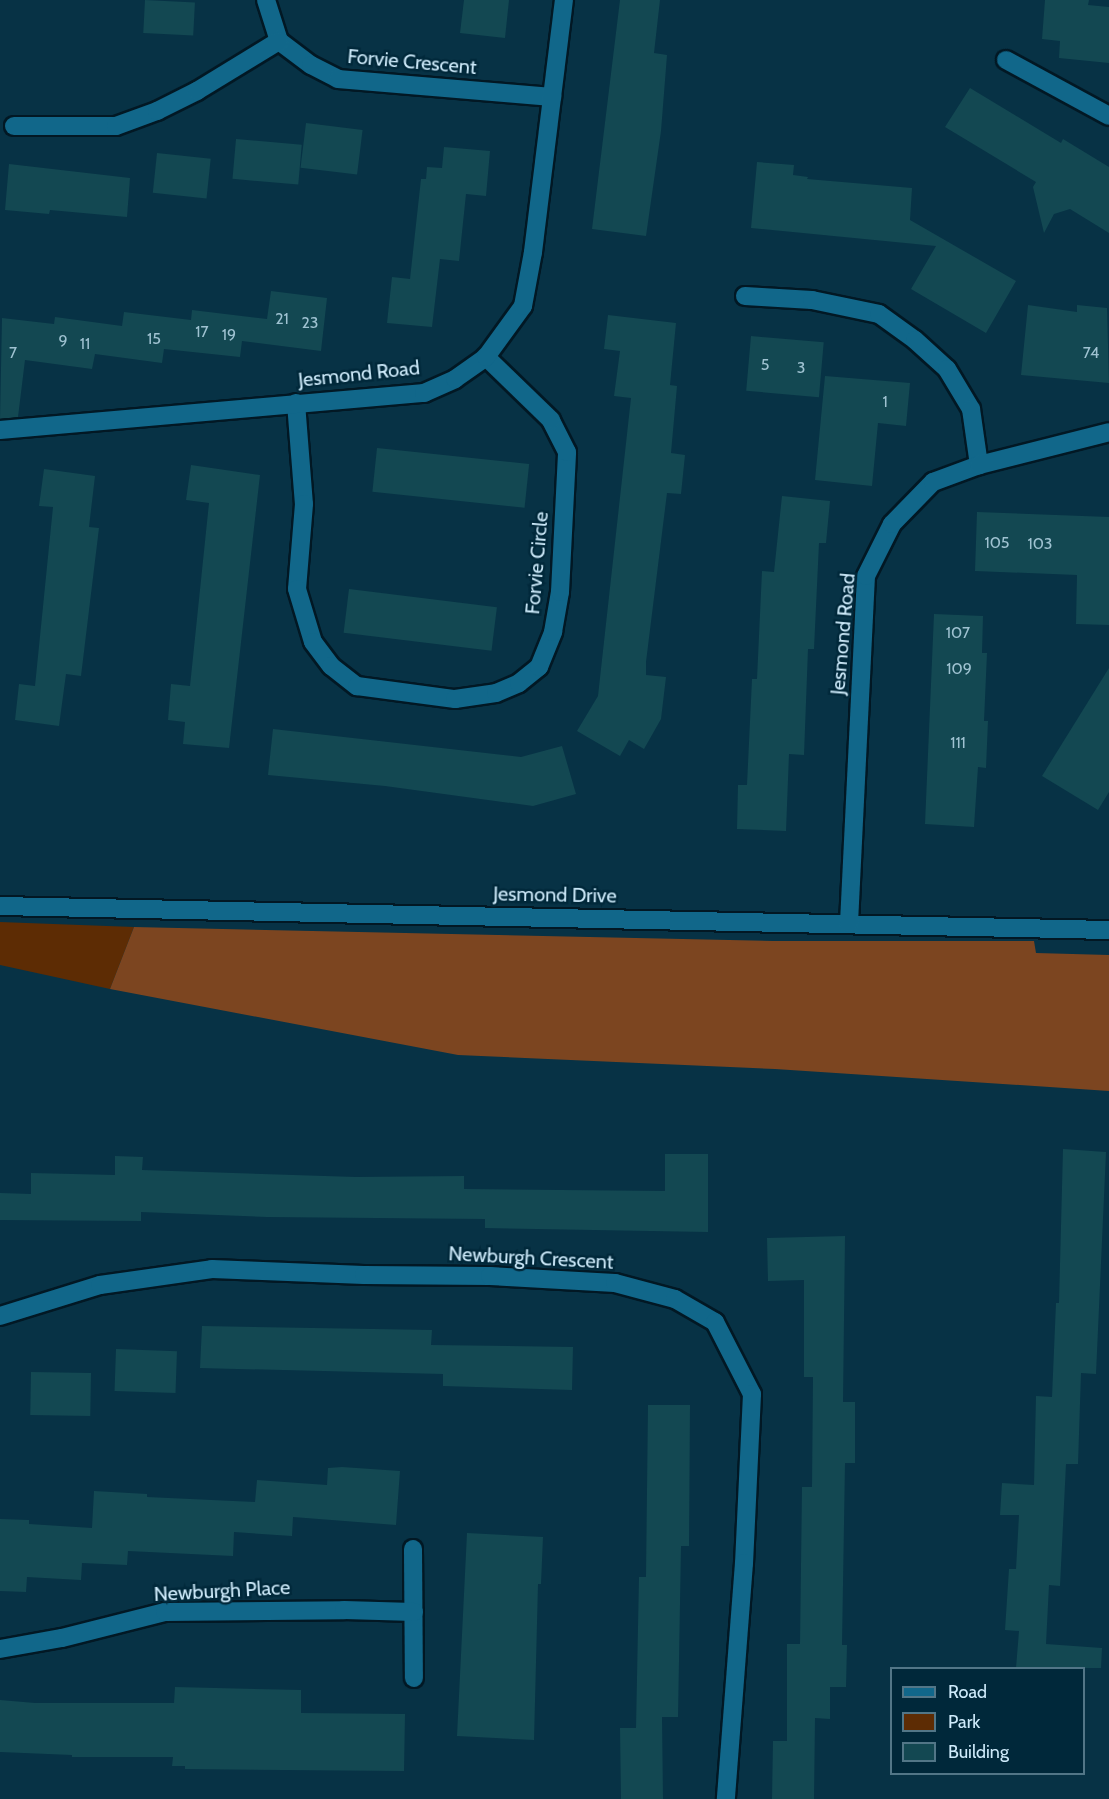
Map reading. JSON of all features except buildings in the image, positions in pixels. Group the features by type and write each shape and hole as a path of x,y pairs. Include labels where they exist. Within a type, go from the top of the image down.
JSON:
{"street":[{"path":"14,126 116,126 157,111 197,91 279,41 266,0"},
{"name":"Jesmond Road","path":"0,430 423,393 455,380 486,357 523,306 533,252 564,0"},
{"name":"Forvie Crescent","path":"279,41 311,65 338,79 552,98"},
{"path":"1006,60 1109,116"},
{"path":"745,296 812,300 879,314 915,340 947,369 971,409 979,465"},
{"name":"Forvie Circle","path":"296,403 304,504 297,589 313,642 331,666 357,686 455,699 496,693 519,683 539,667 553,632 560,592 567,452 551,420 486,357"},
{"name":"Jesmond Road","path":"849,922 866,576 892,524 933,482 979,465 1109,432"},
{"name":"Jesmond Drive","path":"0,906 849,922 1109,930"},
{"name":"Newburgh Crescent","path":"0,1316 100,1285 212,1269 364,1275 490,1276 615,1283 675,1299 715,1322 752,1394 744,1563 726,1799"},
{"path":"413,1549 414,1678"},
{"name":"Newburgh Place","path":"0,1649 62,1638 165,1612 344,1610 414,1612"}],"green space":[{"path":"0,922 134,927 110,989 0,965"}],"shaded area":[{"path":"134,927 773,941 1034,941 1036,953 1109,955 1109,1091 775,1069 458,1055 110,989"}]}
